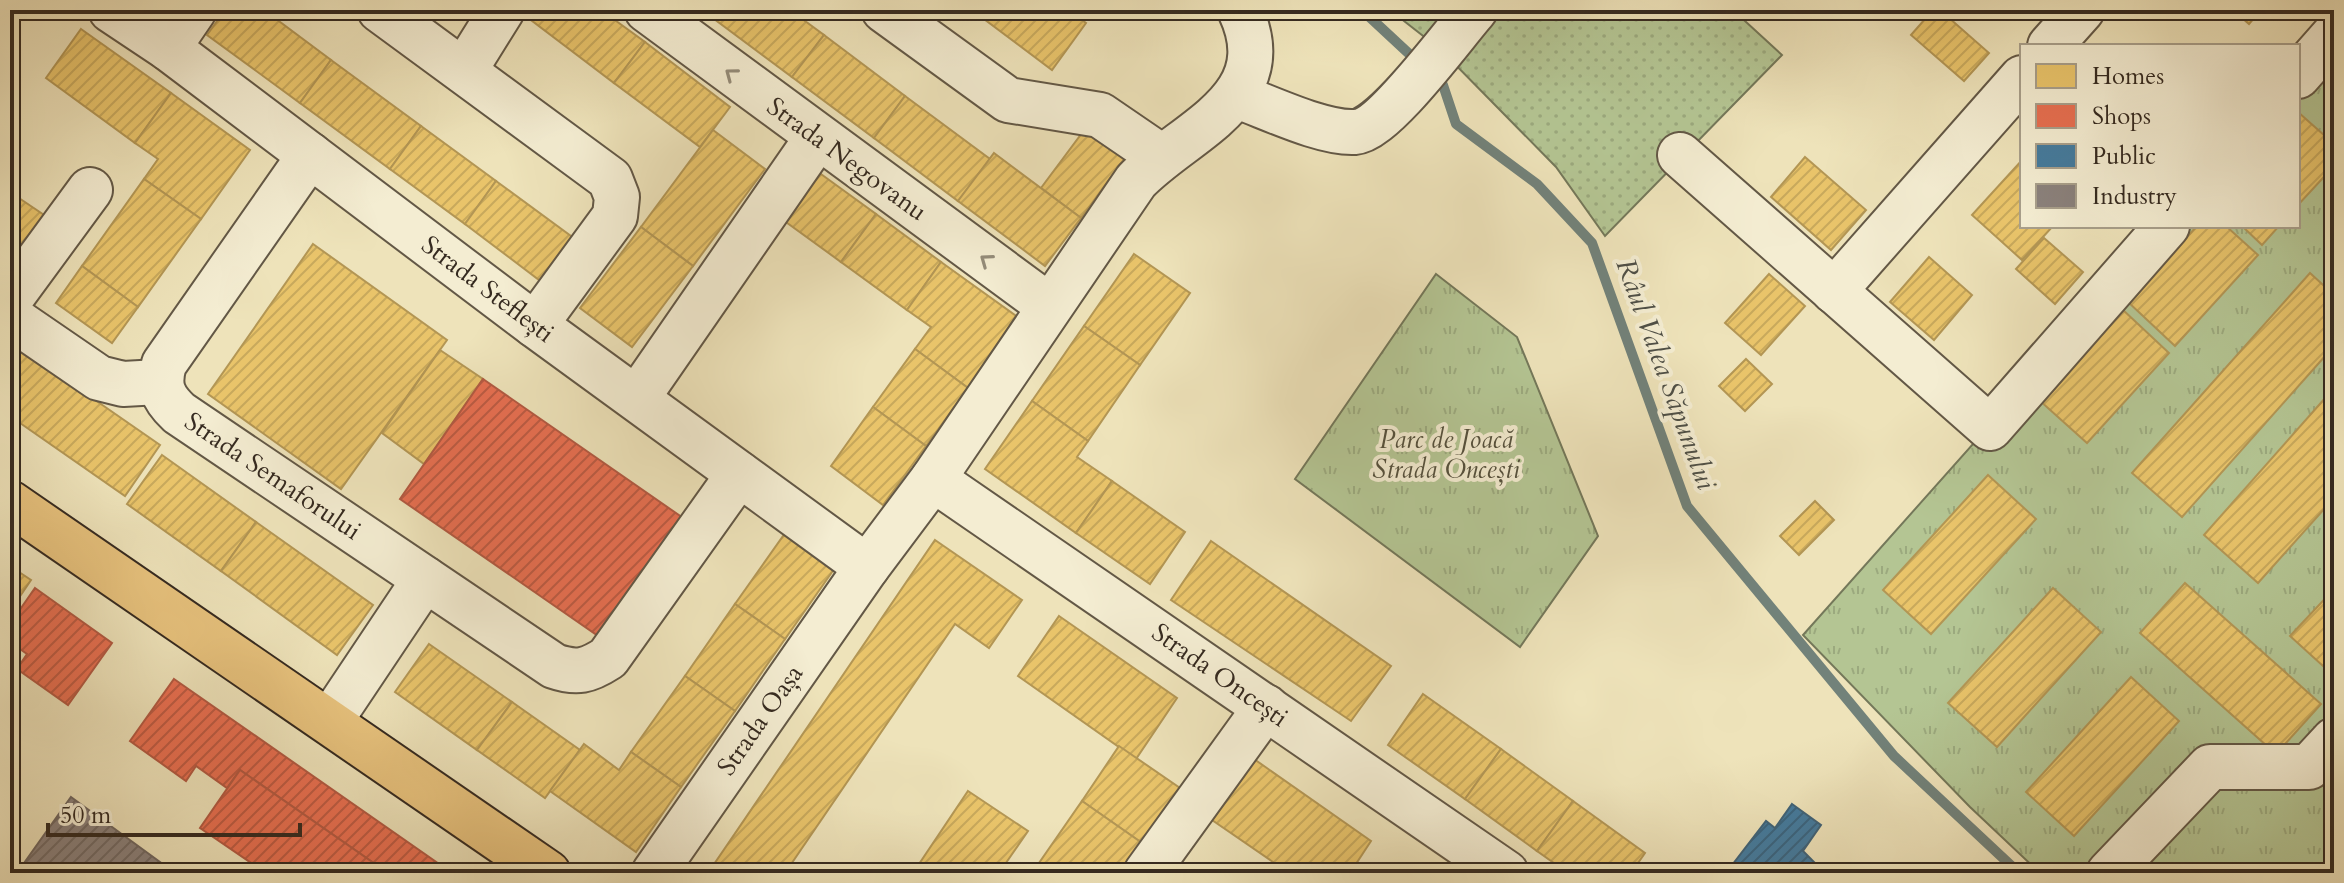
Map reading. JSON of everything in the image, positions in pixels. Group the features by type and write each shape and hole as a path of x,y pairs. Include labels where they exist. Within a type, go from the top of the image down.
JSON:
{"main road":[{"path":"10,503 548,873"}],"street":[{"name":"Strada Steflești","path":"111,10 168,48 535,325 867,567"},
{"path":"168,48 194,10"},
{"path":"380,10 610,179 617,197 615,216 535,325"},
{"path":"464,71 502,10"},
{"path":"884,10 1008,100 1100,115 1160,156"},
{"path":"1240,10 1251,50 1248,76 1237,96 1335,130 1357,132 1381,120 1475,10"},
{"path":"2052,44 2082,10"},
{"name":"Strada Negovanu","path":"658,13 817,138 1049,306"},
{"path":"2300,74 2334,35"},
{"path":"1834,291 2020,80"},
{"name":"Strada Oașa","path":"654,873 867,567 933,479 1136,181 1160,156 1201,130 1237,96"},
{"path":"637,398 817,138"},
{"path":"10,317 99,378 123,384 159,382 164,364 310,155"},
{"path":"1680,155 1990,428 2165,228"},
{"path":"10,299 90,190"},
{"name":"Strada Semaforului","path":"159,382 166,400 179,413 554,666 574,673 592,669 608,658 739,474"},
{"name":"Strada Oncești","path":"933,479 1266,707 1456,859 1506,873"},
{"path":"330,721 425,579"},
{"path":"1146,873 1266,707"},
{"path":"2109,873 2210,767 2309,767 2334,740"}],"green space":[{"path":"1390,10 1733,10 1782,55 1605,236 1556,167 1441,50"},
{"path":"2334,35 2334,772 2323,783 2334,794 2334,873 2040,873 1970,807 1803,635 2165,228 2300,228 2300,74"},
{"name":"Parc de Joacă Strada Oncești","path":"1436,274 1517,337 1598,536 1520,647 1295,479"}],"building: Homes":[{"path":"225,10 264,10 331,60 300,103 207,35"},
{"path":"526,10 601,10 645,42 614,83 523,14"},
{"path":"702,10 790,10 824,35 792,77"},
{"path":"991,10 1068,10 1086,23 1052,70 984,19"},
{"path":"1933,10 1940,10 1989,53 1964,81 1911,35"},
{"path":"2233,10 2261,10 2249,24"},
{"path":"81,29 171,93 135,143 46,78"},
{"path":"824,35 905,96 874,138 792,77"},
{"path":"645,42 730,107 700,147 614,83"},
{"path":"331,60 421,126 390,169 300,103"},
{"path":"171,93 250,150 201,219 144,179 158,159 135,143"},
{"path":"905,96 990,159 958,201 874,138"},
{"path":"2300,114 2334,144 2334,166 2300,203"},
{"path":"1088,125 1127,155 1081,218 1041,188"},
{"path":"421,126 496,181 465,224 390,169"},
{"path":"713,130 765,169 693,266 641,227"},
{"path":"994,153 1081,218 1045,266 958,201"},
{"path":"1805,157 1866,210 1831,250 1771,197"},
{"path":"2020,162 2020,228 2051,228 2022,260 1972,215"},
{"path":"814,169 876,214 841,262 779,217"},
{"path":"144,179 201,219 138,307 82,266"},
{"path":"496,181 575,239 543,283 465,224"},
{"path":"10,192 53,221 10,282"},
{"path":"876,214 941,262 907,310 841,262"},
{"path":"641,227 693,266 632,347 580,308"},
{"path":"2195,228 2228,228 2258,255 2175,346 2128,302"},
{"path":"2244,228 2277,228 2262,245"},
{"path":"2044,238 2083,272 2055,304 2016,269"},
{"path":"313,244 447,340 341,489 208,394"},
{"path":"1134,254 1190,293 1140,365 1084,326"},
{"path":"1929,257 1972,295 1934,340 1890,302"},
{"path":"941,262 1019,318 968,388 915,349 931,327 907,310"},
{"path":"82,266 138,307 112,343 56,303"},
{"path":"2310,273 2334,295 2334,346 2182,517 2132,473"},
{"path":"1769,274 1805,306 1761,355 1725,323"},
{"path":"2122,309 2169,353 2087,443 2039,400"},
{"path":"1084,326 1140,365 1088,441 1032,401"},
{"path":"10,341 160,445 125,496 10,416"},
{"path":"915,349 968,388 926,446 873,407"},
{"path":"440,350 483,379 424,464 382,433"},
{"path":"1746,359 1772,384 1745,411 1719,386"},
{"path":"2334,388 2334,498 2258,583 2204,535"},
{"path":"1032,401 1088,441 1077,457 1112,481 1076,533 985,469"},
{"path":"873,407 926,446 883,505 831,466"},
{"path":"162,455 256,522 221,571 127,504"},
{"path":"1988,475 2036,519 1931,634 1883,590"},
{"path":"1112,481 1185,532 1150,584 1076,533"},
{"path":"1815,501 1834,520 1799,555 1780,536"},
{"path":"256,522 373,605 337,655 221,571"},
{"path":"788,529 837,565 785,639 735,604"},
{"path":"935,540 1022,600 989,648 955,624 785,873 708,873"},
{"path":"1211,541 1391,666 1351,721 1171,600"},
{"path":"10,566 31,580 10,611"},
{"path":"2185,583 2321,704 2276,754 2140,633"},
{"path":"2053,588 2101,632 1997,747 1948,703"},
{"path":"2334,589 2334,676 2290,636"},
{"path":"735,604 785,639 735,711 685,676"},
{"path":"1059,616 1177,698 1136,759 1018,676"},
{"path":"429,644 512,702 477,750 395,692"},
{"path":"685,676 735,711 681,787 631,752"},
{"path":"2131,677 2179,721 2074,836 2026,792"},
{"path":"1423,694 1501,749 1465,799 1388,745"},
{"path":"512,702 580,750 545,798 477,750"},
{"path":"584,744 619,770 631,752 681,787 636,852 550,791"},
{"path":"1119,746 1180,788 1142,843 1082,801"},
{"path":"1501,749 1573,801 1537,851 1465,799"},
{"path":"1254,759 1371,841 1350,873 1289,873 1212,820"},
{"path":"968,791 1028,831 999,873 913,873"},
{"path":"1082,801 1142,843 1121,873 1054,873 1039,863"},
{"path":"1573,801 1645,853 1631,873 1568,873 1537,851"}],"building: Shops":[{"path":"483,379 686,520 604,640 400,499"},
{"path":"35,588 112,643 68,705 17,669 27,654 10,642 10,624"},
{"path":"174,679 452,873 388,873 240,770 227,788 196,766 186,781 130,741"},
{"path":"240,770 388,873 266,873 200,828"}],"building: Public":[{"path":"1792,804 1821,825 1803,851 1817,865 1811,873 1726,873 1766,821 1775,828"}],"building: Industry":[{"path":"71,797 175,873 17,873"}],"waterway":[{"name":"Râul Valea Săpunului","path":"1362,10 1419,63"},
{"name":"Râul Valea Săpunului","path":"1434,77 1443,85 1456,124 1537,184 1592,243 1687,506 1894,756 2019,873"}]}
